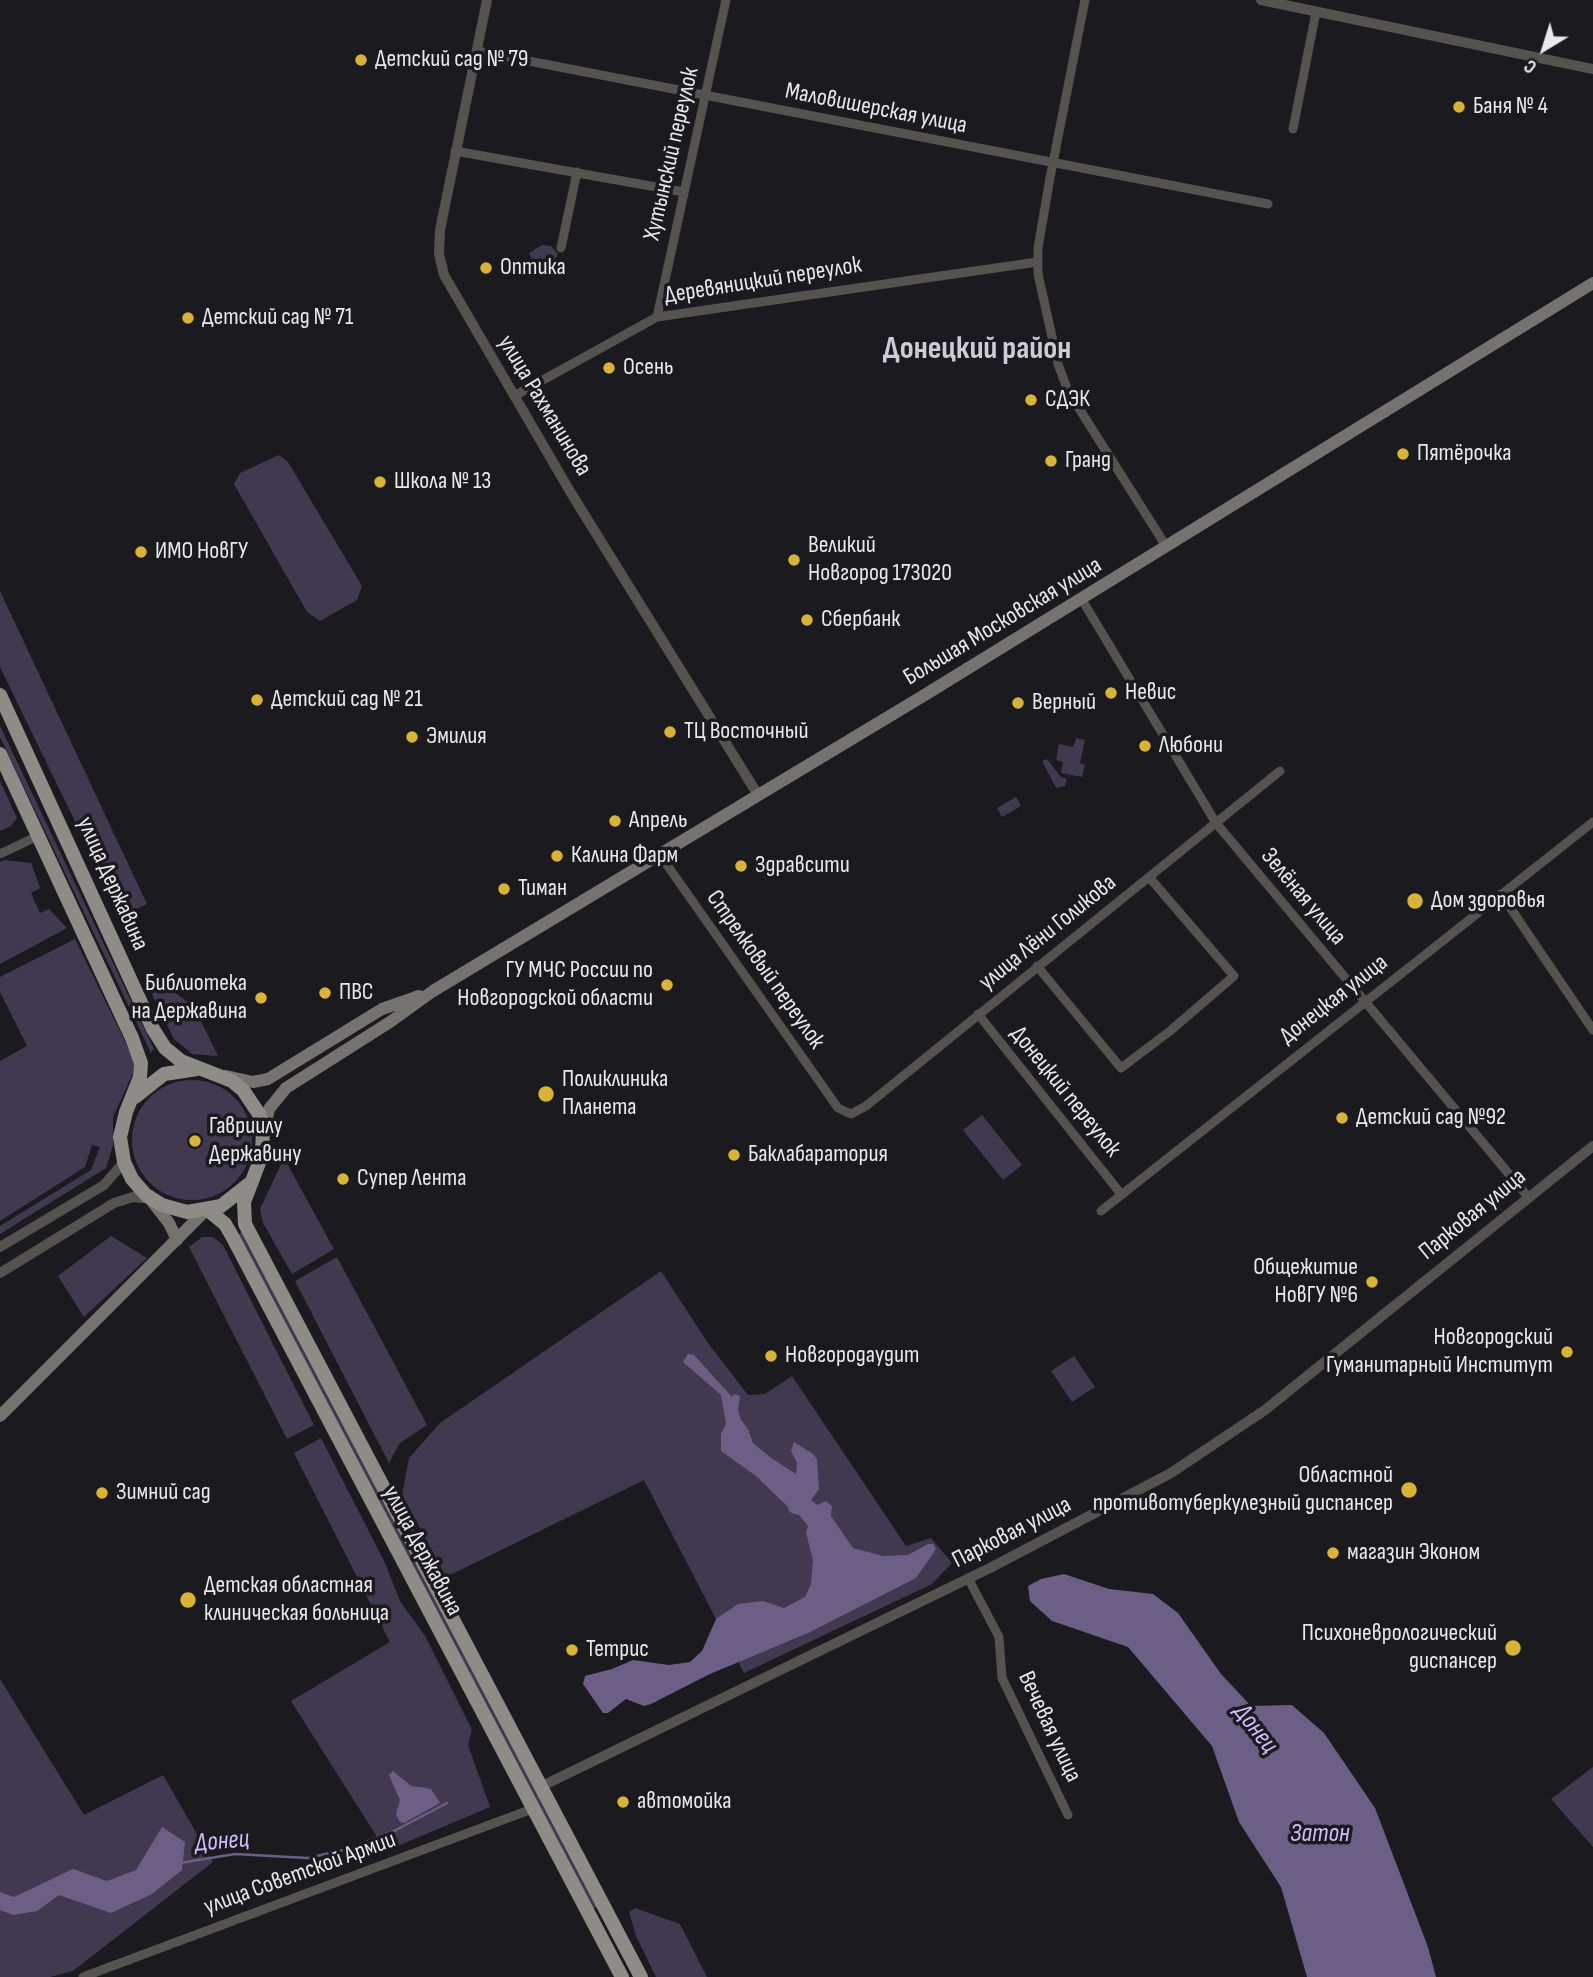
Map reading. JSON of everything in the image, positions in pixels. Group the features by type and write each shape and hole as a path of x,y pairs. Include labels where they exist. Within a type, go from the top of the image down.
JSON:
{"main road":[{"name":"Большая Московская улица","path":"264,1142 266,1117 286,1087 390,1022 433,991 1166,547 1593,283"},
{"name":"улица Державина","path":"1,701 153,1029 165,1048 181,1061 232,1080 252,1101 259,1114 264,1142 258,1168 244,1202 246,1224 641,1977"},
{"name":"улица Державина","path":"0,754 132,1038 141,1063 140,1077 120,1137 124,1162"},
{"name":"Большая Московская улица","path":"212,1072 253,1082 268,1079 382,1009 433,991"},
{"name":"улица Державина","path":"132,1101 146,1085 164,1074 178,1070 212,1072"},
{"path":"124,1162 132,1179 169,1223 177,1240"},
{"name":"улица Державина","path":"258,1168 252,1180 233,1199 207,1211 225,1224 232,1236 622,1977"},
{"path":"150,1199 174,1210 207,1211"},
{"path":"0,1416 207,1211"}],"street":[{"name":"улица Рахманинова","path":"487,0 439,238 441,264 454,296 657,635 758,795"},
{"name":"Хутынский переулок","path":"657,317 726,0"},
{"path":"1085,0 1053,163 1037,262 1063,380 1166,547"},
{"path":"1261,0 1593,69"},
{"path":"1293,129 1317,12"},
{"name":"Маловишерская улица","path":"477,51 1268,204"},
{"path":"456,151 684,192"},
{"path":"561,248 577,172"},
{"name":"Деревяницкий переулок","path":"514,396 657,317 1037,262"},
{"name":"Зелёная улица","path":"1081,598 1216,823 1529,1198"},
{"name":"улица Лёни Голикова","path":"838,1108 851,1114 861,1110 1280,772"},
{"name":"Донецкая улица","path":"1101,1211 1364,1000 1593,822"},
{"path":"0,854 38,836"},
{"name":"Стрелковый переулок","path":"660,855 838,1108"},
{"path":"1037,966 1121,1069 1170,1031 1234,976 1149,877"},
{"path":"1501,894 1593,1030"},
{"name":"Донецкий переулок","path":"978,1014 1121,1194"},
{"name":"Парковая улица","path":"540,1787 1123,1500 1223,1440 1273,1404 1593,1146"},
{"path":"0,1247 104,1185 124,1162"},
{"path":"0,1273 114,1203 134,1197 150,1199"},
{"name":"Вечевая улица","path":"968,1578 999,1637 1002,1678 1068,1815"},
{"name":"улица Советской Армии","path":"83,1977 532,1809"},
{"path":"589,1917 605,1908"}],"shaded area":[{"path":"542,245 551,246 558,254 555,261 538,271 529,253"},
{"path":"279,455 288,462 362,586 357,600 320,621 307,612 234,484 240,473"},
{"path":"0,591 147,904 121,916 0,667"},
{"path":"0,726 154,1049 151,1053 0,737"},
{"path":"1076,738 1085,740 1080,763 1085,765 1082,777 1061,773 1063,762 1056,760 1059,744 1073,747"},
{"path":"1047,759 1061,777 1067,779 1065,786 1056,788 1042,761"},
{"path":"0,781 17,818 11,826 0,831"},
{"path":"1016,797 1021,806 1002,817 997,808"},
{"path":"4,860 31,863 40,888 31,893 40,913 49,909 67,928 0,964 0,862"},
{"path":"75,939 134,1060 133,1073 113,1117 113,1145 106,1168 0,1234 0,1226 91,1170 100,1147 92,1145 85,1167 0,1221 0,1061 27,1046 0,992 0,977"},
{"path":"145,980 169,988 194,1007 218,1056 192,1054 174,1039"},
{"path":"192,1080 215,1085 234,1098 247,1117 252,1140 247,1163 234,1182 215,1195 192,1200 169,1195 150,1182 137,1163 132,1140 137,1117 150,1098 169,1085"},
{"path":"982,1115 1022,1165 1003,1180 963,1130"},
{"path":"284,1158 334,1249 292,1274 263,1223 260,1209"},
{"path":"243,1231 597,1907 591,1910 237,1235"},
{"path":"111,1236 147,1258 84,1317 58,1276"},
{"path":"202,1237 213,1237 223,1245 314,1425 287,1439 189,1247"},
{"path":"337,1257 427,1425 400,1443 389,1463 295,1281"},
{"path":"661,1271 708,1343 748,1395 765,1394 792,1376 906,1546 931,1538 952,1563 932,1584 744,1673 644,1480 446,1577 402,1495 409,1458 440,1423"},
{"path":"1074,1356 1095,1387 1072,1402 1051,1371"},
{"path":"321,1438 385,1563 400,1601 425,1636 472,1730 468,1745 490,1807 386,1851 291,1701 390,1642 294,1453"},
{"path":"0,1679 84,1815 163,1775 213,1862 73,1971 50,1977 0,1977"},
{"path":"1593,1767 1593,1847 1551,1799"},
{"path":"635,1908 680,1924 707,1977 656,1977 636,1936 629,1912"}],"water":[{"path":"688,1354 694,1355 732,1397 734,1394 740,1396 738,1410 741,1420 753,1443 771,1458 796,1474 797,1463 791,1451 794,1442 813,1454 817,1459 819,1489 811,1500 817,1505 826,1501 832,1506 831,1516 853,1548 883,1556 908,1555 928,1544 933,1544 936,1549 916,1578 808,1633 710,1674 651,1704 644,1706 626,1699 608,1713 603,1713 583,1684 585,1676 633,1660 669,1665 690,1662 702,1651 716,1619 738,1604 763,1601 784,1608 805,1597 811,1584 813,1560 806,1533 808,1526 799,1515 789,1512 788,1507 756,1476 721,1451 721,1434 726,1424 721,1395 683,1362"},
{"name":"Затон","path":"1064,1574 1109,1589 1153,1594 1178,1613 1221,1674 1251,1706 1292,1705 1324,1733 1375,1808 1428,1947 1436,1977 1307,1977 1281,1887 1239,1822 1212,1746 1128,1647 1052,1621 1030,1601 1028,1586 1041,1579"},
{"path":"393,1771 411,1786 431,1789 440,1803 404,1823 399,1821 396,1814 400,1800 389,1775"},
{"path":"162,1827 185,1842 182,1870 152,1894 111,1913 59,1895 37,1911 13,1915 0,1910 0,1892 14,1897 73,1869 107,1881 136,1870"}],"waterway":[{"name":"Донец","path":"180,1863 235,1854 308,1858 348,1849 396,1830 447,1803"}],"place":[{"name":"Детский сад № 79","path":"361,60"},
{"name":"Баня № 4","path":"1459,107"},
{"name":"Оптика","path":"486,268"},
{"name":"Детский сад № 71","path":"188,318"},
{"name":"Осень","path":"609,368"},
{"name":"СДЭК","path":"1031,400"},
{"name":"Пятёрочка","path":"1403,454"},
{"name":"Гранд","path":"1051,461"},
{"name":"Школа № 13","path":"380,482"},
{"name":"ИМО НовГУ","path":"141,552"},
{"name":"Великий Новгород 173020","path":"794,560"},
{"name":"Сбербанк","path":"807,620"},
{"name":"Невис","path":"1111,693"},
{"name":"Детский сад № 21","path":"257,700"},
{"name":"Верный","path":"1018,703"},
{"name":"ТЦ Восточный","path":"670,732"},
{"name":"Эмилия","path":"412,737"},
{"name":"Любони","path":"1145,746"},
{"name":"Апрель","path":"615,821"},
{"name":"Калина Фарм","path":"557,856"},
{"name":"Здравсити","path":"741,866"},
{"name":"Тиман","path":"504,889"},
{"name":"Дом здоровья","path":"1415,901"},
{"name":"ГУ МЧС России по Новгородской области","path":"667,985"},
{"name":"ПВС","path":"325,993"},
{"name":"Библиотека на Державина","path":"261,998"},
{"name":"Поликлиника Планета","path":"546,1094"},
{"name":"Детский сад №92","path":"1342,1118"},
{"name":"Гавриилу Державину","path":"195,1141"},
{"name":"Баклабаратория","path":"734,1155"},
{"name":"Супер Лента","path":"343,1179"},
{"name":"Общежитие НовГУ №6","path":"1372,1282"},
{"name":"Новгородский Гуманитарный Институт","path":"1567,1352"},
{"name":"Новгородаудит","path":"771,1356"},
{"name":"Областной противотуберкулезный диспансер","path":"1409,1490"},
{"name":"Зимний сад","path":"102,1493"},
{"name":"магазин Эконом","path":"1333,1553"},
{"name":"Детская областная клиническая больница","path":"188,1600"},
{"name":"Психоневрологический диспансер","path":"1513,1648"},
{"name":"Тетрис","path":"572,1650"},
{"name":"автомойка","path":"623,1802"}],"district":[{"name":"Донецкий район","path":"977,350"}]}
